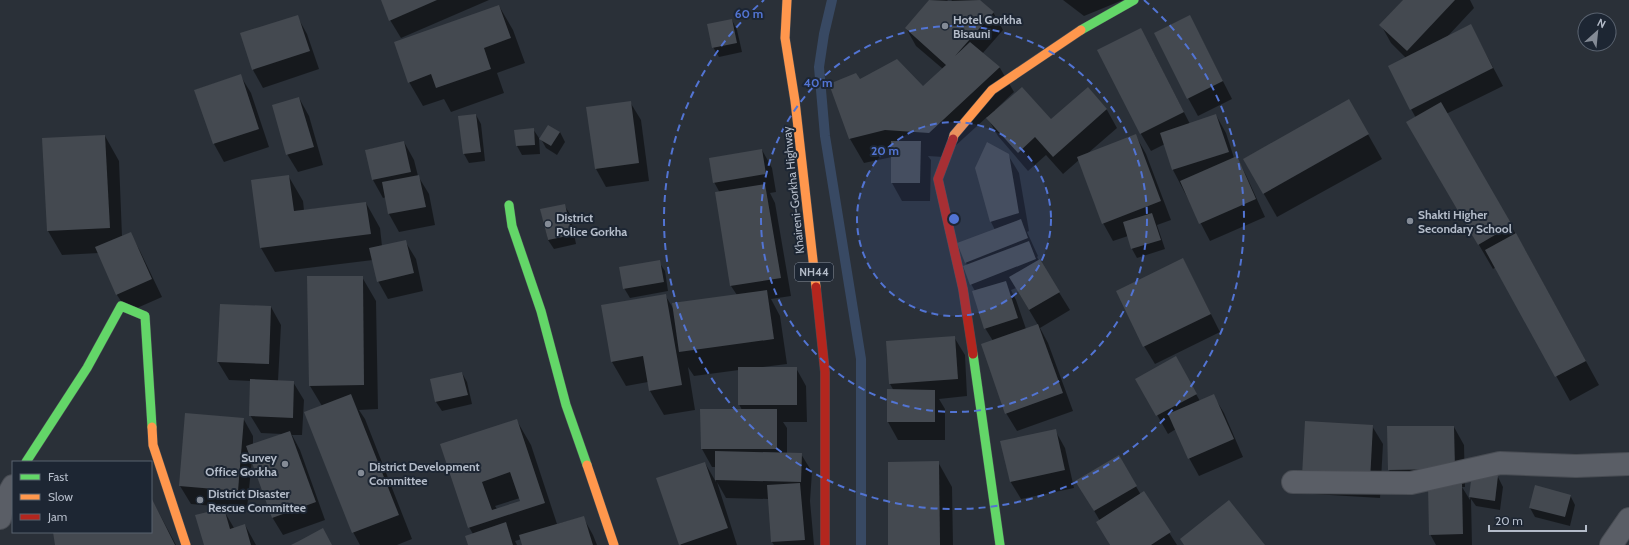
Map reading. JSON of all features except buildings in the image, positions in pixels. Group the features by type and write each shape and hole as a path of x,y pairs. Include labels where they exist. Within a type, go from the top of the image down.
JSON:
{"street":[{"name":"Khaireni-Gorkha Highway","path":"787,0 785,38 795,101 825,372 825,545"},
{"path":"1000,545 984,423 963,289 938,179 954,135 992,90 1086,26 1134,0"},
{"path":"509,205 512,226 541,311 566,405 614,545"},
{"path":"27,461 87,368 121,306 145,316 153,445 186,545"},
{"path":"1293,482 1411,483 1500,463 1576,466 1629,464"},
{"path":"0,518 3,504 12,488"},
{"path":"1611,545 1629,519"}],"waterway":[{"path":"832,0 824,34 819,67 825,136 861,359 861,545"}],"traffic: fast":[{"path":"1081,30 1134,0"},
{"path":"509,205 512,226 541,311 566,405 587,465"},
{"path":"27,461 87,368 121,306 145,316 152,427"},
{"path":"973,354 1000,545"}],"traffic: slow":[{"path":"787,0 785,38 795,101 816,287"},
{"path":"953,139 954,135 992,90 1081,30"},
{"path":"152,427 153,445 186,545"},
{"path":"587,465 614,545"}],"traffic: jam":[{"path":"953,139 938,179 963,289 973,354"},
{"path":"816,287 825,372 825,545"}],"place":[{"name":"Hotel Gorkha Bisauni","path":"945,26"},
{"name":"Shakti Higher Secondary School","path":"1410,221"},
{"name":"District Police Gorkha","path":"548,224"},
{"name":"Survey Office Gorkha","path":"285,464"},
{"name":"District Development Committee","path":"361,473"},
{"name":"District Disaster Rescue Committee","path":"200,500"}]}
